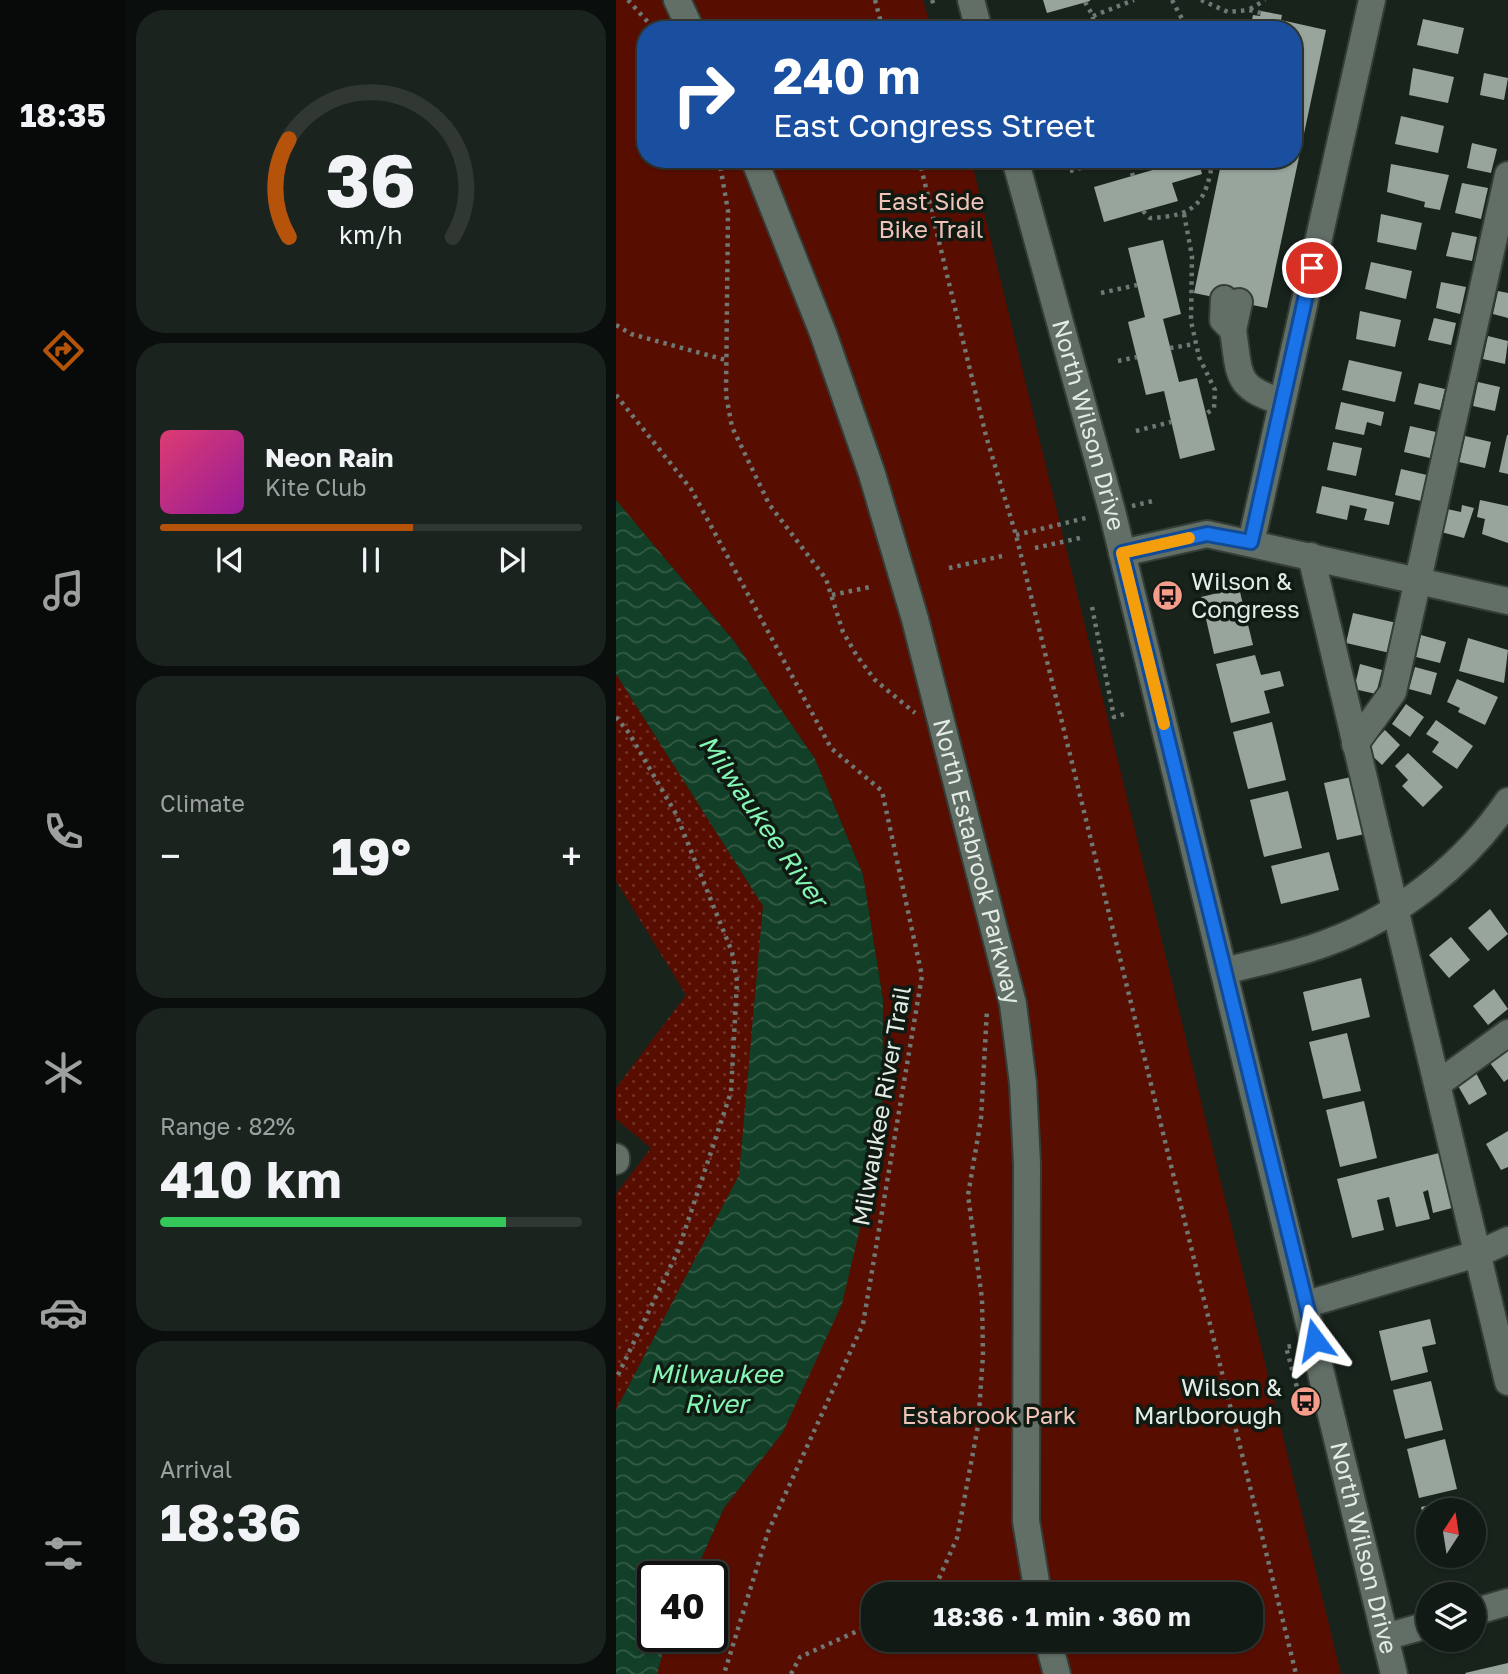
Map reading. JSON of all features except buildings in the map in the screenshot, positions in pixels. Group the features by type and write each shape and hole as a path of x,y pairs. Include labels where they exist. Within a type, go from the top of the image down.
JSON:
{"street":[{"path":"677,0 687,21"},
{"path":"971,0 977,21"},
{"path":"1251,542 1372,0"},
{"name":"North Estabrook Parkway","path":"758,168 823,333 872,474 918,632 1013,1004 1023,1083 1027,1164 1026,1521 1036,1582"},
{"name":"North Wilson Drive","path":"1017,168 1122,553 1307,1304 1394,1674"},
{"path":"1355,744 1394,692 1508,175"},
{"path":"1232,301 1223,320 1233,330 1239,371 1253,393 1282,402"},
{"path":"1122,553 1207,534 1508,601"},
{"path":"1311,556 1480,1253 1508,1382"},
{"path":"1225,971 1330,942 1396,908 1443,875 1494,821 1508,801"},
{"path":"1438,1083 1508,1033"},
{"path":"1307,1304 1480,1253 1508,1240"},
{"path":"1486,1608 1508,1602"},
{"path":"1385,1637 1416,1628"},
{"path":"1051,1652 1057,1674"}],"path":[{"path":"628,0 647,21"},
{"path":"875,0 881,21"},
{"path":"932,0 935,8"},
{"path":"1093,16 1133,0"},
{"path":"1172,0 1183,21"},
{"path":"1201,0 1228,12 1249,10 1261,13"},
{"path":"1249,10 1265,0"},
{"path":"1085,2 1093,21"},
{"path":"721,168 728,211 726,395 732,427 769,504 816,562 832,595 844,632 857,656 874,680 916,714"},
{"path":"921,168 986,436 1016,535 1296,1674"},
{"path":"1070,171 1081,168"},
{"path":"1130,168 1133,176"},
{"path":"1143,211 1150,218 1188,212 1206,192 1211,168"},
{"path":"1101,293 1137,285"},
{"path":"616,325 631,334 726,360"},
{"path":"1170,348 1195,344"},
{"path":"1118,360 1137,358"},
{"name":"Milwaukee River Trail","path":"616,395 691,489 831,748 881,791 922,976 863,1324 768,1532 724,1674"},
{"path":"1136,430 1171,422"},
{"path":"1133,506 1153,501"},
{"path":"1016,535 1087,518"},
{"path":"1034,548 1080,538"},
{"path":"949,568 1002,556"},
{"path":"832,595 870,587"},
{"path":"1092,607 1114,717 1124,714"},
{"path":"616,718 629,733 676,814 733,952 737,981 731,1092 678,1251 616,1379"},
{"path":"937,1582 957,1538 978,1426 983,1355 982,1299 968,1195 981,1119 987,1008"},
{"path":"791,1674 800,1657 861,1629"}],"green space":[{"name":"Estabrook Park","path":"616,0 923,0 929,21 637,21 637,168 973,168 1341,1674 657,1674 663,1652 728,1652 728,1561 700,1561 724,1508 783,1432 882,1136 883,1000 863,875 815,759 734,641 616,500"},
{"path":"616,674 763,906 740,1175 616,1410 616,1194 651,1148 616,1119 616,1088 686,995 616,881"}],"water":[{"name":"Milwaukee River","path":"616,500 734,641 815,759 863,875 883,1000 882,1136 842,1304 783,1432 724,1508 700,1561 637,1561 637,1652 663,1652 657,1674 616,1674 616,1410 739,1175 763,906 616,674"}],"slow traffic":[{"path":"1164,724 1122,553 1189,538"}],"place":[{"name":"Wilson & Congress","path":"1168,596"},
{"name":"Wilson & Marlborough","path":"1305,1402"}],"route":[{"path":"1312,268 1251,542 1207,534 1122,553 1315,1340"}],"park label":[{"name":"East Side Bike Trail","path":"931,216"}]}
